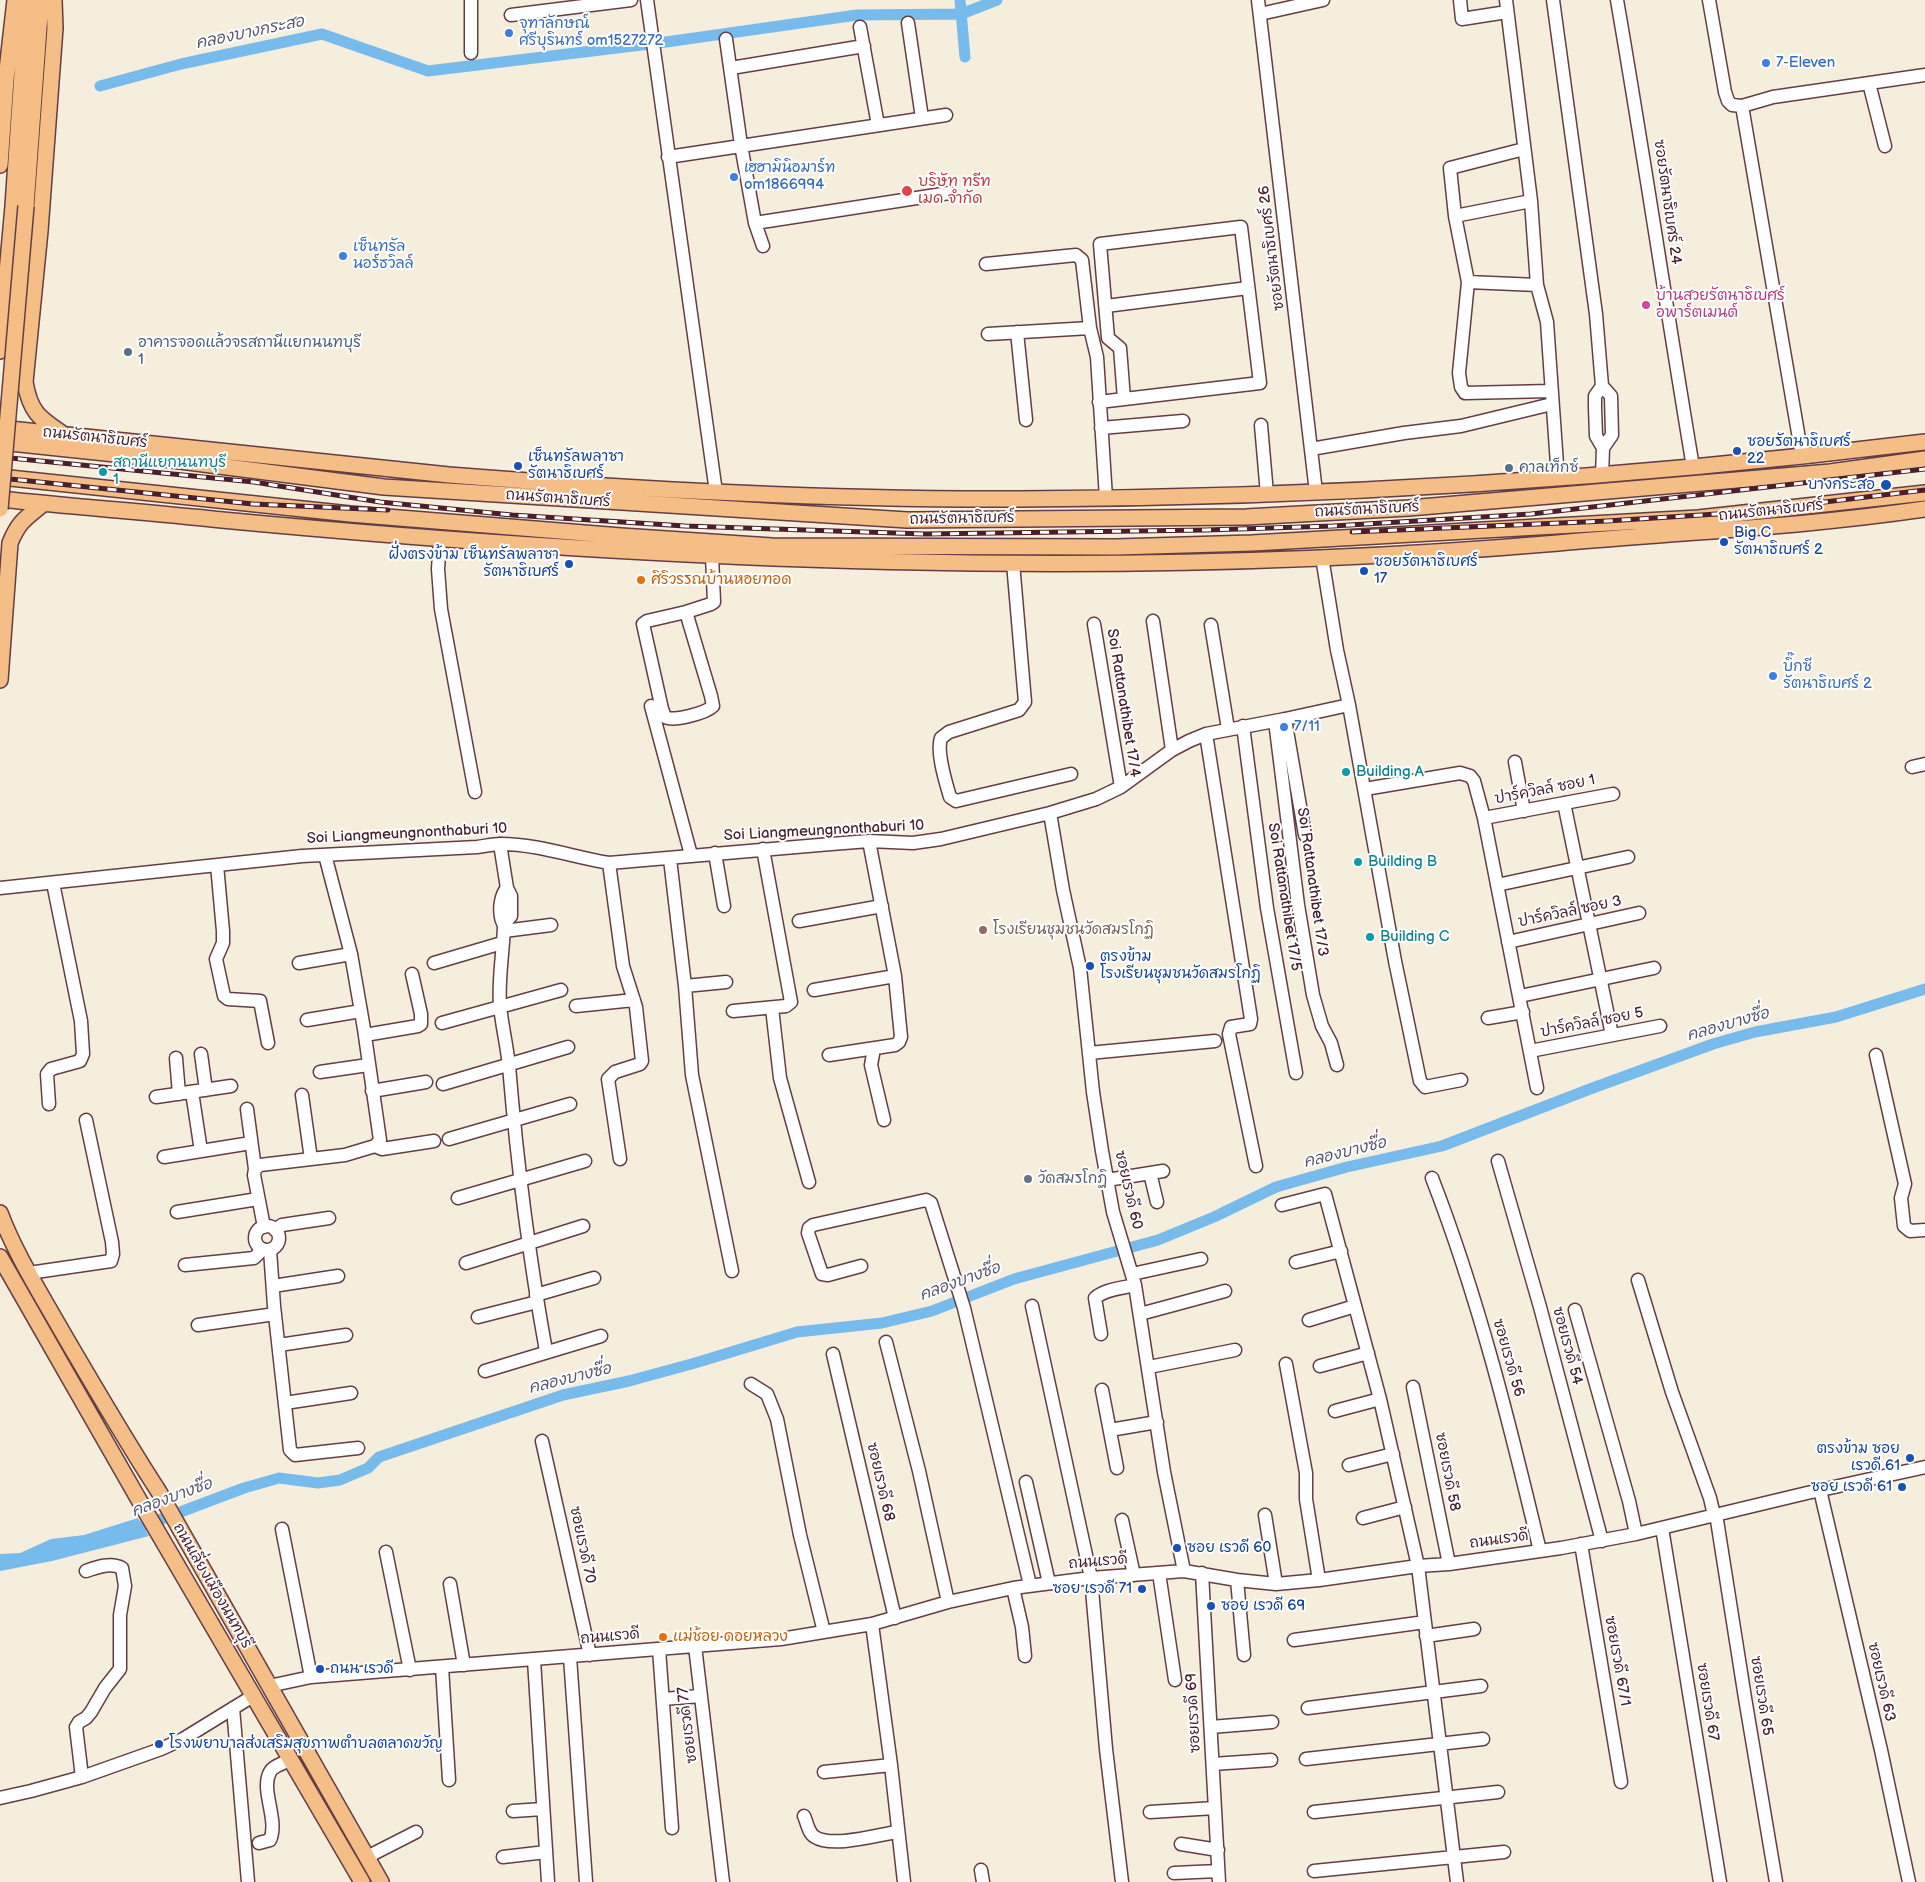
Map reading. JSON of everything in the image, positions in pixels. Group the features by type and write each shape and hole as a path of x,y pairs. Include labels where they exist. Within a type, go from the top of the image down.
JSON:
{"main road":[{"path":"0,164 6,79 15,0"},
{"path":"0,509 19,206 27,0"},
{"path":"0,351 19,206 41,0"},
{"path":"54,0 55,28 40,231 25,382 28,400 33,410 41,419 67,436"},
{"path":"0,398 9,398 17,395 25,382"},
{"name":"ถนนรัตนาธิเบศร์","path":"0,428 449,475 716,492 923,498 1148,498 1316,492 1558,479 1693,468 1925,442"},
{"name":"ถนนรัตนาธิเบศร์","path":"0,442 172,460 384,487 530,498 907,520 1246,517 1409,508 1830,472 1925,459"},
{"path":"449,475 530,498"},
{"name":"ถนนรัตนาธิเบศร์","path":"0,477 350,514 772,546 1116,547 1252,543 1680,519 1925,494"},
{"name":"ถนนรัตนาธิเบศร์","path":"0,498 43,504 440,539 712,556 893,562 1013,563 1220,561 1375,556 1722,531 1857,519 1925,509"},
{"path":"1052,518 1148,498"},
{"path":"0,680 10,543 16,528 43,504"},
{"path":"0,528 8,536 10,543"},
{"path":"638,551 772,546"},
{"path":"1116,547 1220,561"},
{"name":"ถนนเลี่ยงเมืองนนทบุรี","path":"0,1213 29,1273 121,1433 159,1492 381,1882"},
{"name":"ถนนเลี่ยงเมืองนนทบุรี","path":"0,1257 162,1540 362,1882"}],"street":[{"path":"471,0 471,53"},
{"path":"511,15 631,0"},
{"path":"647,0 716,492"},
{"name":"ซอยรัตนาธิเบศร์ 26","path":"1258,0 1316,492"},
{"path":"1260,14 1324,0"},
{"path":"1460,0 1462,19 1507,6 1531,201 1537,285 1547,322 1558,479"},
{"path":"1553,0 1596,314 1602,386 1595,396 1596,436 1603,448 1602,476"},
{"name":"ซอยรัตนาธิเบศร์ 24","path":"1617,0 1645,159 1666,305 1693,468"},
{"path":"1709,0 1728,101 1732,105 1742,106 1773,97 1925,75"},
{"path":"908,23 922,118"},
{"path":"860,27 878,125"},
{"path":"726,39 741,145 755,223 763,246"},
{"path":"731,68 864,46"},
{"path":"1870,83 1885,146"},
{"path":"1742,106 1802,456"},
{"path":"668,157 946,114"},
{"path":"1524,149 1450,168 1455,216 1468,282 1459,373 1462,390 1465,393 1551,398"},
{"path":"755,223 948,193"},
{"path":"1455,216 1531,201"},
{"path":"1099,402 1260,383 1241,227 1100,244 1108,338 1120,348 1124,399"},
{"path":"986,264 1076,255 1082,260 1090,328 1097,356 1106,498"},
{"path":"1468,282 1537,285"},
{"path":"1106,306 1248,288"},
{"path":"988,334 1090,328"},
{"path":"1017,332 1026,420"},
{"path":"1311,449 1404,433 1461,426 1551,398"},
{"path":"1101,428 1183,421"},
{"path":"1261,426 1267,494"},
{"path":"440,539 438,568 441,609 475,792"},
{"path":"686,612 711,696 712,706 702,712 672,720 666,717 662,709 643,624 647,621 686,612 714,602 712,556"},
{"path":"1322,557 1336,650 1349,705 1395,961 1420,1081 1425,1088 1461,1080"},
{"path":"1013,563 1025,702 1019,710 950,732 941,738 939,747 947,788 950,797 956,801 1071,774"},
{"path":"1153,621 1172,750"},
{"name":"Soi Rattanathibet 17/4","path":"1094,624 1121,787"},
{"path":"1211,625 1228,729"},
{"name":"Soi Liangmeungnonthaburi 10","path":"0,888 292,856 477,847 500,844 533,847 608,863 869,841 913,843 930,841 1050,814 1096,799 1121,787 1172,750 1189,740 1206,734 1349,705"},
{"path":"651,706 691,855"},
{"path":"1280,720 1304,834"},
{"name":"Soi Rattanathibet 17/3","path":"1280,720 1298,904 1313,995 1322,1026 1331,1043 1338,1065"},
{"name":"Soi Rattanathibet 17/5","path":"1244,726 1267,908 1296,1073"},
{"path":"1206,734 1251,1019 1250,1024 1231,1027 1228,1034 1256,1166"},
{"path":"1515,762 1524,811"},
{"path":"1912,767 1925,764"},
{"path":"1365,789 1460,773 1470,776 1474,781 1484,818 1537,1088"},
{"name":"ปาร์ควิลล์ ซอย 1","path":"1484,818 1613,794"},
{"path":"1564,803 1612,1035"},
{"name":"ซอยเรวดี 60","path":"1050,814 1063,890 1080,968 1093,1092 1107,1180 1113,1212 1134,1280 1166,1480 1184,1571"},
{"path":"829,1055 895,1045 900,1040 895,976 869,841"},
{"path":"500,844 507,888 511,896 511,916 503,933 500,1006 508,1065 512,1120 536,1298 546,1351"},
{"path":"733,1011 786,1006 791,1002 763,849"},
{"path":"715,853 724,906"},
{"path":"255,1169 260,1165 345,1155 375,1146 380,1140 351,954 325,855"},
{"path":"1497,885 1628,857"},
{"path":"670,859 686,986 692,1075 732,1271"},
{"path":"608,863 623,966 634,1000 642,1061 640,1064 615,1072 608,1079 620,1159"},
{"path":"217,865 224,931 223,943 216,959 224,996 228,1000 260,1001 268,1043"},
{"path":"49,1104 47,1074 51,1070 80,1061 83,1054 81,1021 54,883"},
{"path":"799,921 882,906"},
{"name":"ปาร์ควิลล์ ซอย 3","path":"1508,942 1639,913"},
{"path":"434,964 503,933 551,924"},
{"path":"299,963 351,954"},
{"path":"1520,996 1654,968"},
{"path":"365,1035 421,1024 421,1014 412,974"},
{"path":"814,990 895,976"},
{"path":"686,986 726,982"},
{"path":"442,1023 561,990"},
{"path":"576,1006 634,1000"},
{"path":"772,1008 780,1078 809,1182"},
{"path":"307,1020 361,1011"},
{"path":"1488,1018 1523,1012"},
{"name":"ปาร์ควิลล์ ซอย 5","path":"1530,1051 1660,1026"},
{"path":"1089,1053 1215,1041"},
{"path":"443,1084 568,1047"},
{"path":"874,1049 871,1065 884,1120"},
{"path":"201,1054 206,1090"},
{"path":"1876,1055 1905,1184 1901,1198 1904,1226 1910,1231 1925,1230"},
{"path":"176,1058 201,1151"},
{"path":"320,1072 368,1065"},
{"path":"372,1092 426,1082"},
{"path":"156,1097 230,1086"},
{"path":"302,1094 311,1159"},
{"path":"448,1139 570,1104"},
{"path":"185,1265 254,1258 266,1249 274,1248 279,1241 279,1237 269,1229 258,1199 247,1109"},
{"path":"29,1273 111,1260 113,1254 112,1242 86,1120"},
{"path":"375,1146 382,1149 434,1141"},
{"path":"164,1156 251,1143"},
{"path":"458,1198 585,1161"},
{"name":"ซอยเรวดี 54","path":"1498,1161 1540,1307 1602,1541"},
{"path":"1107,1180 1156,1172 1156,1202"},
{"name":"ซอยเรวดี 56","path":"1432,1178 1455,1239 1500,1386 1540,1551"},
{"path":"1282,1205 1326,1194 1380,1399 1418,1566 1457,1882"},
{"path":"177,1212 258,1199"},
{"path":"861,1266 828,1275 822,1274 808,1232 809,1228 812,1225 926,1200 933,1205 964,1308 1030,1585"},
{"path":"266,1249 257,1244 257,1232 282,1225 329,1218"},
{"path":"466,1263 582,1226"},
{"path":"266,1249 273,1286 290,1450 295,1455 358,1448"},
{"path":"1296,1262 1341,1251"},
{"path":"1101,1334 1096,1298 1134,1280 1201,1259"},
{"path":"273,1286 338,1276"},
{"path":"478,1317 594,1278"},
{"name":"ซอยเรวดี 65","path":"1638,1280 1672,1392 1715,1514 1776,1882"},
{"path":"1140,1314 1225,1291"},
{"path":"1032,1306 1091,1578 1106,1749 1122,1882"},
{"path":"1309,1320 1355,1306"},
{"path":"1574,1310 1629,1501 1636,1534"},
{"path":"198,1325 276,1314"},
{"path":"279,1345 346,1336"},
{"path":"485,1371 546,1351 601,1336"},
{"path":"886,1342 920,1471 948,1602"},
{"path":"1149,1367 1234,1350"},
{"path":"1320,1366 1368,1353"},
{"name":"ซอยเรวดี 68","path":"833,1354 895,1618"},
{"path":"1286,1364 1306,1473 1306,1499 1319,1580"},
{"path":"751,1384 767,1394 778,1419 800,1535 824,1632"},
{"name":"ซอยเรวดี 58","path":"1413,1387 1449,1564"},
{"path":"1102,1390 1117,1468"},
{"path":"285,1403 351,1393"},
{"path":"1335,1411 1380,1399"},
{"path":"1110,1430 1157,1422"},
{"name":"ซอยเรวดี 70","path":"542,1441 590,1655"},
{"path":"1349,1465 1393,1454"},
{"name":"ถนนเรวดี","path":"269,1686 311,1677 761,1641 872,1624 948,1602 1013,1588 1091,1578 1184,1571 1276,1584 1418,1566 1449,1564 1602,1541 1925,1467"},
{"path":"1026,1482 1049,1583"},
{"name":"ซอยเรวดี 63","path":"1820,1490 1881,1750 1909,1882"},
{"path":"1363,1518 1404,1507"},
{"path":"1265,1515 1276,1584"},
{"path":"1122,1520 1134,1575"},
{"name":"ซอยเรวดี 67","path":"1662,1528 1720,1882"},
{"path":"282,1529 311,1677"},
{"name":"ซอยเรวดี 67/1","path":"1581,1544 1621,1782"},
{"path":"386,1552 410,1670"},
{"path":"82,1777 76,1727 91,1712 105,1688 120,1669 120,1615 126,1586 122,1568 116,1565 99,1566 86,1571"},
{"path":"1159,1573 1175,1680"},
{"name":"ซอยเรวดี 69","path":"1202,1573 1218,1876"},
{"path":"1237,1580 1244,1655"},
{"path":"450,1584 464,1665"},
{"path":"1013,1588 1022,1627 1025,1656"},
{"path":"1294,1640 1425,1622"},
{"path":"872,1624 891,1764 904,1882"},
{"path":"1426,1636 1474,1629"},
{"name":"ซอยเรวดี 77","path":"695,1646 723,1882"},
{"path":"659,1649 672,1828"},
{"path":"570,1657 586,1882"},
{"path":"534,1660 548,1882"},
{"path":"442,1667 449,1780"},
{"path":"1308,1708 1481,1686"},
{"path":"0,1798 82,1777 170,1745 253,1696"},
{"path":"663,1699 701,1696"},
{"path":"232,1708 248,1882"},
{"path":"1210,1727 1272,1722"},
{"path":"1306,1759 1483,1738"},
{"path":"260,1843 270,1840 274,1832 268,1787 269,1773 273,1768 290,1760"},
{"path":"1213,1764 1270,1760"},
{"path":"824,1772 891,1764"},
{"path":"1314,1812 1498,1792"},
{"path":"1150,1812 1215,1808"},
{"path":"513,1811 543,1809"},
{"path":"804,1816 814,1837 835,1842 897,1832"},
{"path":"367,1857 416,1832"},
{"path":"1181,1844 1218,1851"},
{"path":"503,1857 546,1852"},
{"path":"1314,1871 1504,1852"},
{"path":"1174,1873 1218,1876"}],"water":[{"path":"138,1518 149,1536 52,1561 0,1571 0,1554 20,1553 51,1539 84,1535"}],"waterway":[{"path":"960,0 965,57"},
{"name":"คลองบางกระสอ","path":"100,86 181,64 322,34 428,71 666,42 857,15 961,14 997,0"},
{"name":"คลองบางซื่อ","path":"130,1531 244,1488 279,1478 318,1483 340,1480 368,1468 379,1457 563,1395 629,1381 797,1332 882,1323 932,1311 1014,1279 1158,1240 1214,1217 1276,1187 1347,1167 1442,1146 1713,1044 1755,1032 1836,1017 1925,989"}],"railway":[{"path":"0,457 254,482 380,502 512,515 685,526 925,534 1206,530 1333,526 1531,514 1925,469"},
{"path":"0,478 253,504 388,510"},
{"path":"1352,532 1607,521 1733,513 1925,490"}],"place":[{"name":"จุฑาลักษณ์ ศรีบุรินทร์ om1527272","path":"509,33"},
{"name":"7-Eleven","path":"1766,63"},
{"name":"เฮฮามินิอมาร์ท om1866994","path":"734,177"},
{"name":"บริษัท ทรีท เมด จำกัด","path":"907,191"},
{"name":"เซ็นทรัล นอร์ธวิลล์","path":"343,256"},
{"name":"บ้านสวยรัตนาธิเบศร์ อพาร์ตเมนต์","path":"1646,305"},
{"name":"อาคารจอดแล้วจรสถานีแยกนนทบุรี 1","path":"128,352"},
{"name":"ซอยรัตนาธิเบศร์ 22","path":"1737,451"},
{"name":"เซ็นทรัลพลาซา รัตนาธิเบศร์","path":"518,466"},
{"name":"คาลเท็กซ์","path":"1509,468"},
{"name":"สถานีแยกนนทบุรี 1","path":"103,472"},
{"name":"บางกระสอ","path":"1886,485"},
{"name":"Big C รัตนาธิเบศร์ 2","path":"1724,542"},
{"name":"ฝั่งตรงข้าม เซ็นทรัลพลาซา รัตนาธิเบศร์","path":"569,564"},
{"name":"ซอยรัตนาธิเบศร์ 17","path":"1364,571"},
{"name":"ศิริวรรณบ้านหอยทอด","path":"641,580"},
{"name":"บิ๊กซี รัตนาธิเบศร์ 2","path":"1773,676"},
{"name":"7/11","path":"1284,727"},
{"name":"Building A","path":"1346,772"},
{"name":"Building B","path":"1358,862"},
{"name":"โรงเรียนชุมชนวัดสมรโกฏิ","path":"983,930"},
{"name":"Building C","path":"1370,937"},
{"name":"ตรงข้าม โรงเรียนชุมชนวัดสมรโกฏิ","path":"1090,966"},
{"name":"วัดสมรโกฏิ","path":"1028,1179"},
{"name":"ตรงข้าม ซอย เรวดี 61","path":"1910,1458"},
{"name":"ซอย เรวดี 61","path":"1902,1487"},
{"name":"ซอย เรวดี 60","path":"1177,1548"},
{"name":"ซอย เรวดี 71","path":"1142,1589"},
{"name":"ซอย เรวดี 69","path":"1211,1606"},
{"name":"แม่ช้อย ดอยหลวง","path":"663,1637"},
{"name":"ถนน เรวดี","path":"320,1669"},
{"name":"โรงพยาบาลส่งเสริมสุขภาพตำบลตลาดขวัญ","path":"159,1744"}]}
